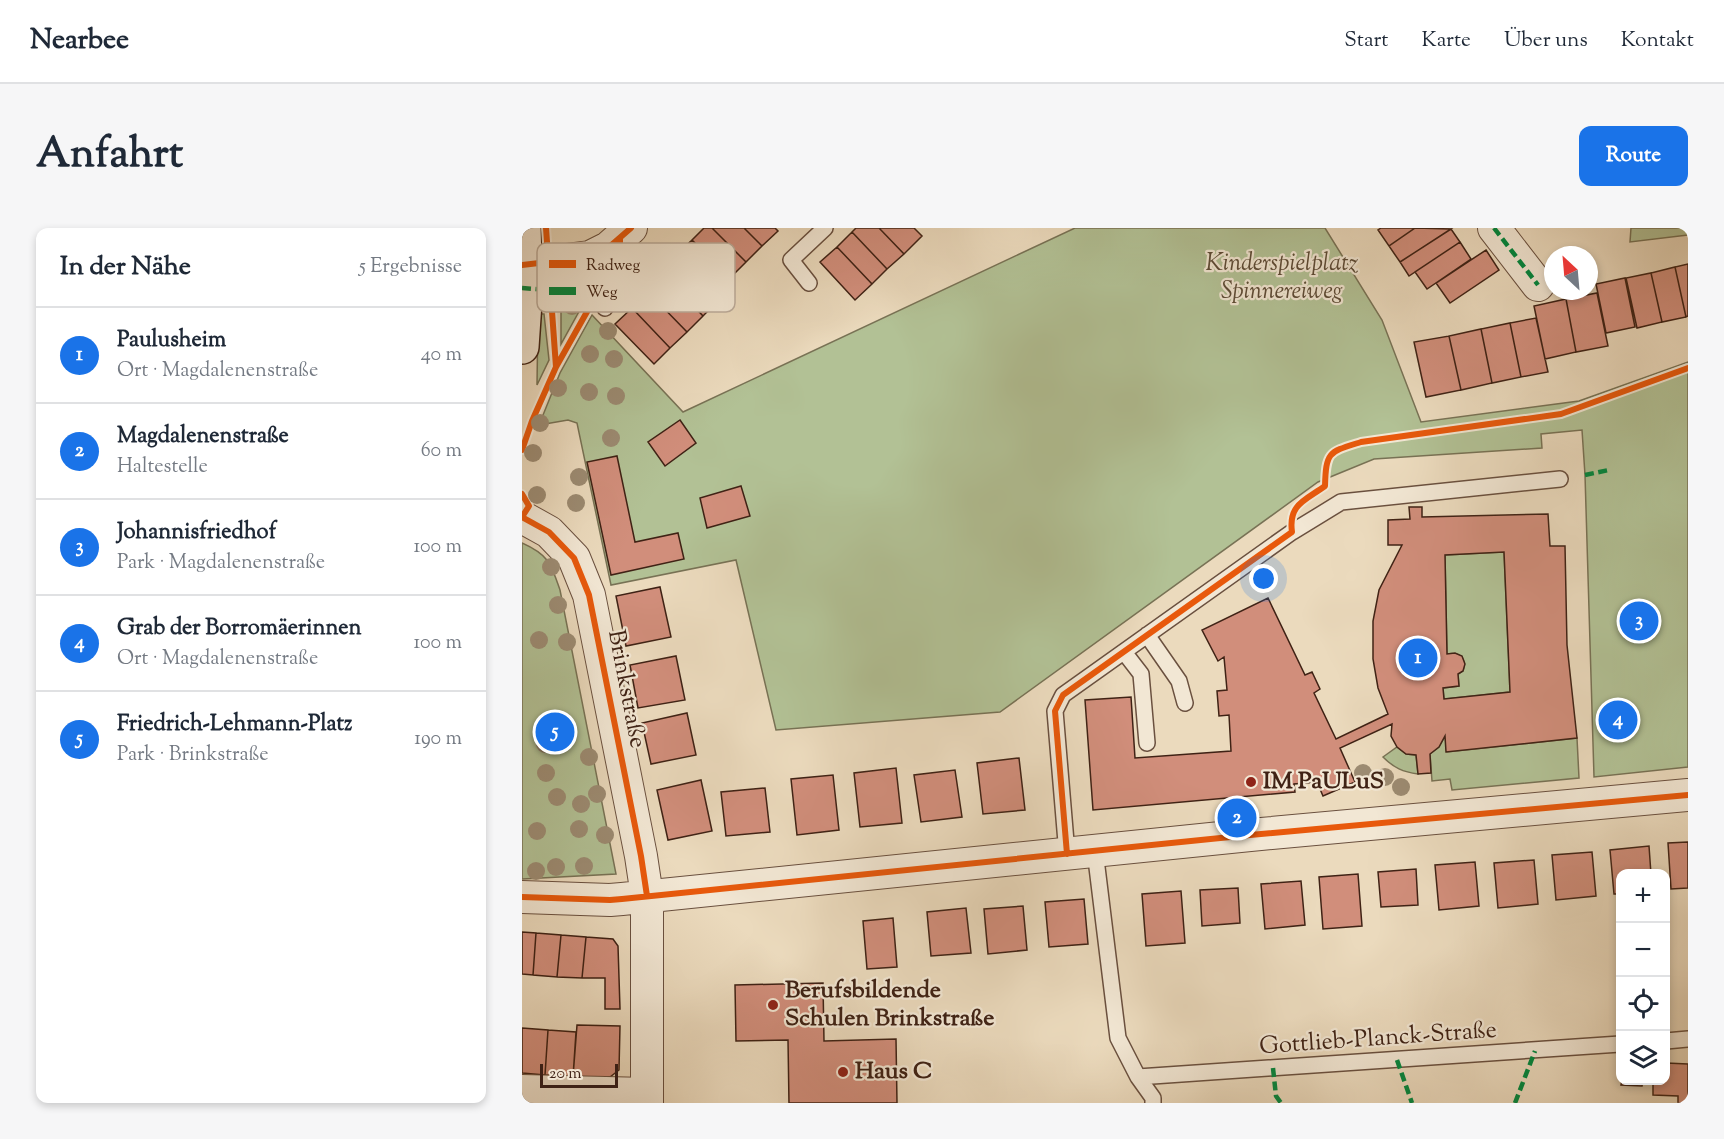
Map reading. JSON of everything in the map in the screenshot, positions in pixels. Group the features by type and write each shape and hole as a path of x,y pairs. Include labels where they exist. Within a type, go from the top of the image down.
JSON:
{"street":[{"path":"522,347 526,265 524,228"},
{"path":"1494,228 1538,285"},
{"path":"614,243 626,233"},
{"path":"526,265 537,264"},
{"name":"Brinkstraße","path":"522,517 549,532 574,558 589,595 639,845 646,896 647,1099"},
{"path":"522,897 610,900 1081,852 1688,795"},
{"path":"522,1091 647,1099"}],"lane":[{"path":"809,283 791,260 825,228"},
{"path":"1153,1103 1153,1098 1138,1077 1118,1038 1055,711 1063,695 1292,532 1341,502 1560,479"},
{"path":"1147,635 1179,681 1185,703"},
{"path":"1124,652 1141,674 1147,743"},
{"path":"1670,1041 1688,1040"},
{"name":"Gottlieb-Planck-Straße","path":"1138,1077 1616,1044"}],"green space":[{"name":"Kinderspielplatz Spinnereiweg","path":"1075,228 1325,228 1382,320 1421,422 1579,401 1688,362 1688,767 1594,777 1582,430 1541,434 1542,448 1374,459 1318,482 1000,712 776,730 736,560 611,585 577,423 568,420 539,425 560,373 592,315 683,412"},
{"path":"1631,228 1688,228 1688,235 1630,242"},
{"path":"561,312 579,312 561,344"},
{"path":"538,314 544,314 549,360 537,385"},
{"path":"522,543 544,556 554,573 560,590 616,874 522,879"},
{"path":"1504,552 1510,692 1444,699 1443,688 1459,686 1458,674 1463,671 1464,666 1463,659 1459,655 1447,654 1445,555"},
{"path":"1445,736 1447,752 1577,738 1579,778 1452,790 1450,779 1432,781 1430,754 1439,747"},
{"path":"1397,747 1406,754 1416,755 1418,774 1399,769 1383,757"}],"building":[{"path":"704,228 712,228 727,243 695,243 692,240"},
{"path":"712,228 744,228 762,246 746,262 735,251 735,243 727,243"},
{"path":"744,228 775,228 778,231 762,246"},
{"path":"856,228 879,228 904,254 887,269 852,232"},
{"path":"879,228 914,228 922,236 904,254"},
{"path":"1381,228 1415,228 1389,246 1378,230"},
{"path":"1415,228 1451,229 1400,262 1389,246"},
{"path":"1451,229 1460,242 1409,276 1400,262"},
{"path":"852,232 887,269 872,284 837,247"},
{"path":"1460,242 1471,259 1427,289 1415,272"},
{"path":"837,247 872,284 855,300 820,262"},
{"path":"1486,250 1499,270 1450,303 1436,283"},
{"path":"735,251 746,262 735,273"},
{"path":"1688,264 1688,316 1686,317 1675,267"},
{"path":"1675,267 1686,317 1662,322 1651,273"},
{"path":"1651,273 1662,322 1637,328 1626,278"},
{"path":"1625,278 1635,327 1606,333 1598,284"},
{"path":"1598,298 1608,346 1576,352 1566,300 1598,300"},
{"path":"1566,300 1576,352 1545,359 1534,306"},
{"path":"628,312 636,312 670,348 654,364 615,324"},
{"path":"636,312 668,312 687,332 670,348"},
{"path":"668,312 699,312 703,316 687,332"},
{"path":"1536,318 1548,372 1521,377 1510,323"},
{"path":"1510,323 1521,377 1492,383 1481,329"},
{"path":"1481,329 1492,383 1461,390 1449,336"},
{"path":"1449,336 1461,390 1426,397 1414,342"},
{"path":"680,420 696,443 665,466 648,442"},
{"path":"617,456 635,542 678,533 684,559 611,575 587,462"},
{"path":"741,486 750,516 707,528 700,498"},
{"path":"1409,507 1422,507 1422,517 1548,514 1550,546 1565,546 1567,645 1577,738 1446,752 1445,736 1439,747 1430,754 1431,773 1418,774 1416,755 1406,754 1397,747 1391,736 1392,724 1340,748 1355,782 1323,796 1317,782 1294,784 1295,792 1093,810 1085,700 1131,697 1135,758 1231,751 1229,715 1219,716 1217,691 1227,690 1224,657 1218,661 1202,630 1268,598 1305,675 1312,672 1320,689 1314,693 1336,739 1388,714 1378,688 1373,659 1373,621 1379,590 1402,545 1388,545 1388,520 1410,519","holes":["1504,552 1510,692 1444,699 1443,688 1459,686 1458,674 1463,671 1465,664 1462,656 1455,653 1447,654 1445,555"]},
{"path":"660,587 671,637 626,646 616,596"},
{"path":"676,656 685,700 638,708 630,665"},
{"path":"687,713 696,755 651,764 642,723"},
{"path":"1019,758 1025,810 983,814 977,763"},
{"path":"896,768 902,823 860,827 854,773"},
{"path":"955,770 962,817 921,822 914,775"},
{"path":"833,775 839,830 797,835 791,779"},
{"path":"701,780 712,831 668,840 657,790"},
{"path":"765,788 770,832 726,836 721,792"},
{"path":"1688,842 1688,888 1671,889 1668,843"},
{"path":"1649,846 1651,869 1616,869 1616,894 1614,894 1610,850"},
{"path":"1592,852 1596,896 1556,900 1552,855"},
{"path":"1534,860 1538,904 1498,908 1494,863"},
{"path":"1475,862 1479,906 1439,910 1435,865"},
{"path":"1416,869 1418,905 1381,907 1378,872"},
{"path":"1358,874 1362,926 1323,929 1319,877"},
{"path":"1301,881 1305,925 1265,929 1261,884"},
{"path":"1238,888 1240,923 1202,926 1200,890"},
{"path":"1181,891 1185,943 1146,946 1142,894"},
{"path":"1084,899 1088,944 1049,947 1045,902"},
{"path":"1023,906 1027,950 988,954 984,909"},
{"path":"966,908 971,953 931,956 927,912"},
{"path":"893,918 897,967 867,969 863,921"},
{"path":"522,932 536,933 533,975 522,974"},
{"path":"536,933 561,935 557,977 533,975"},
{"path":"561,935 586,937 582,978 557,977"},
{"path":"586,937 613,939 618,946 620,1009 605,1009 605,978 582,978"},
{"name":"Haus C","path":"823,983 824,1041 896,1039 897,1103 789,1103 788,1040 736,1041 735,985"},
{"path":"577,1025 620,1026 619,1070 610,1077 573,1077"},
{"path":"522,1028 548,1030 545,1075 522,1073"},
{"path":"548,1030 576,1032 573,1077 545,1075"},
{"path":"1670,1063 1688,1064 1688,1103 1678,1103 1678,1096 1653,1095 1653,1085 1670,1085"}],"marked path":[{"path":"1494,228 1538,285"},
{"path":"522,288 537,289"},
{"path":"1585,475 1609,470"},
{"path":"1515,1103 1535,1051"},
{"path":"1397,1060 1412,1103"},
{"path":"1273,1068 1276,1096 1281,1103"}],"cycle path":[{"path":"546,228 547,243"},
{"path":"614,243 631,228"},
{"path":"522,265 537,263"},
{"path":"522,450 556,367 552,312"},
{"path":"556,367 587,312"},
{"path":"1067,854 1055,711 1063,695 1292,532 1291,523 1296,509 1305,499 1325,486 1328,459 1336,451 1361,442 1561,414 1688,368"},
{"path":"522,494 529,506 522,517 549,532 574,558 589,595 647,896"},
{"path":"522,897 622,899 1250,835 1688,795"}],"place":[{"name":"Johannisfriedhof","path":"1639,621"},
{"name":"Paulusheim","path":"1418,658"},
{"name":"Grab der Borromäerinnen","path":"1618,720"},
{"name":"Friedrich-Lehmann-Platz","path":"555,732"},
{"name":"IM PaULuS","path":"1251,782"},
{"name":"Magdalenenstraße","path":"1237,818"},
{"name":"Berufsbildende Schulen Brinkstraße","path":"773,1005"},
{"name":"Haus C","path":"843,1072"}]}
